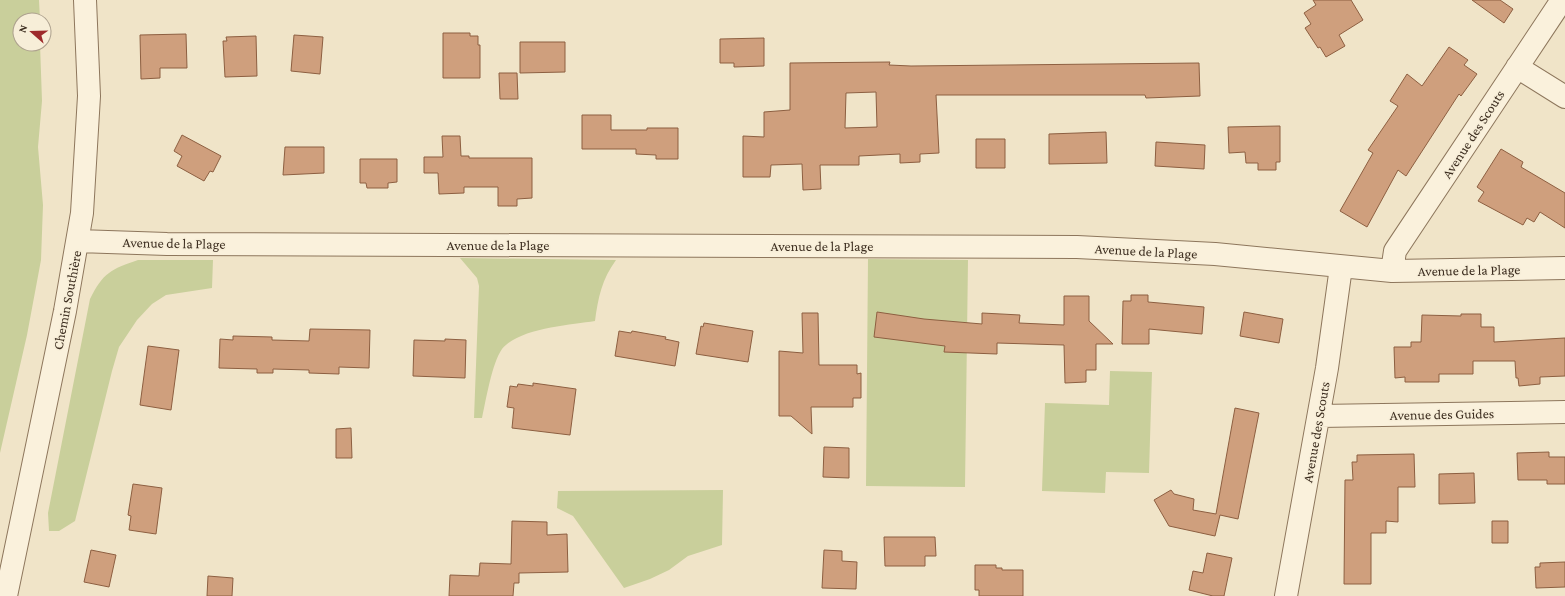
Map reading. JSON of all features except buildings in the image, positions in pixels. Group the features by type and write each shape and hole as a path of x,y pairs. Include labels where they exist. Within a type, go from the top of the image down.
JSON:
{"street":[{"name":"Chemin Southière","path":"6,596 78,241 86,178 89,103 85,0"},
{"name":"Avenue des Scouts","path":"1392,271 1392,260 1396,251 1562,0"},
{"path":"1517,67 1565,97"},
{"name":"Avenue de la Plage","path":"78,241 175,244 1077,248 1214,254 1392,271 1565,268"},
{"name":"Avenue des Scouts","path":"1286,596 1319,416 1334,323 1341,267"},
{"name":"Avenue des Guides","path":"1319,416 1565,412"}],"green space":[{"path":"0,0 39,0 40,12 12,12 12,52 40,52 42,101 38,147 43,205 41,260 27,335 0,453"},
{"path":"460,258 616,260 607,274 601,289 595,321 559,326 532,332 520,336 502,349 498,355 492,372 482,418 474,418 479,286 477,278"},
{"path":"868,259 968,260 965,487 866,486"},
{"path":"138,260 213,260 212,288 166,295 152,304 137,320 119,347 75,521 59,531 49,531 48,513 90,299 99,283 109,273 114,269"},
{"path":"1110,371 1152,372 1149,473 1106,472 1105,493 1042,491 1045,403 1109,405"},
{"path":"723,490 722,545 688,556 669,570 650,579 624,588 573,516 557,508 558,491"}]}
